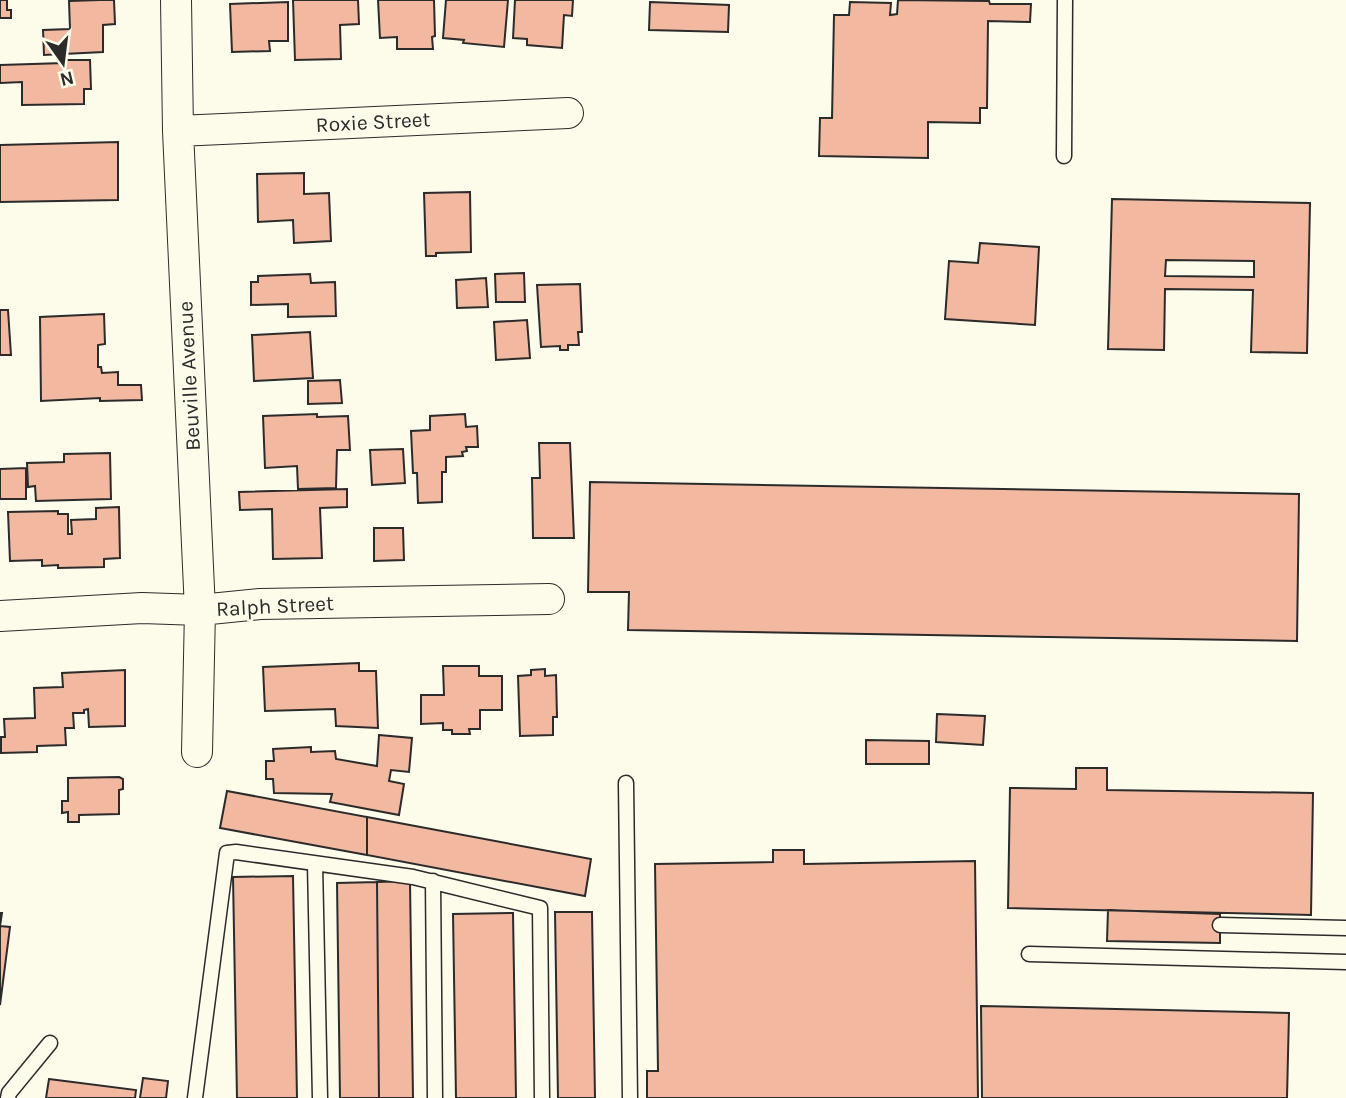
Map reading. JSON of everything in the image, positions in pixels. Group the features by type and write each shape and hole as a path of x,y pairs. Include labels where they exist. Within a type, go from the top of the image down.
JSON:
{"street":[{"name":"Beuville Avenue","path":"176,0 178,131 200,610 198,752"},
{"name":"Roxie Street","path":"178,131 568,113"},
{"name":"Ralph Street","path":"0,616 142,608 200,610 260,604 549,598"}],"lane":[{"path":"1064,156 1065,0"},
{"path":"626,783 630,1098"},
{"path":"195,1098 227,853 236,852 433,881 540,908 542,1098"},
{"path":"316,864 320,1098"},
{"path":"433,881 435,1098"},
{"path":"1220,925 1346,928"},
{"path":"1029,954 1346,962"},
{"path":"8,1098 9,1093 50,1043"}],"building":[{"path":"0,0 7,0 7,10 11,10 11,18 0,18"},
{"path":"114,0 115,24 103,25 103,52 44,55 43,30 70,29 69,1"},
{"path":"293,0 358,0 359,24 340,25 341,59 295,60"},
{"path":"378,0 434,0 433,49 397,49 397,37 380,38"},
{"path":"446,0 508,0 504,47 443,38"},
{"path":"515,0 573,0 572,16 564,15 562,48 527,45 527,39 513,38"},
{"path":"898,0 1031,4 1030,22 988,21 987,108 980,108 980,123 928,122 928,158 819,156 820,118 832,118 834,15 849,15 850,2 891,3 890,15 897,14"},
{"path":"288,2 288,41 269,41 270,51 232,52 230,4"},
{"path":"650,2 729,5 728,32 649,30"},
{"path":"63,60 90,60 91,89 84,89 84,104 22,105 22,82 0,83 0,65 64,63"},
{"path":"118,142 118,200 0,202 0,145"},
{"path":"304,173 304,194 329,193 331,241 294,243 293,220 258,222 257,174"},
{"path":"470,192 471,252 436,253 436,256 426,256 424,193"},
{"path":"1112,199 1310,203 1307,353 1251,352 1253,290 1165,289 1164,350 1108,349","holes":["1166,260 1254,261 1254,277 1165,276"]},
{"path":"980,243 1039,247 1035,325 945,319 949,261 978,263"},
{"path":"524,273 525,302 496,302 495,274"},
{"path":"310,274 311,283 335,282 336,316 288,317 288,304 251,305 251,282 258,282 258,276"},
{"path":"486,278 488,307 457,308 456,280"},
{"path":"580,284 582,332 578,332 579,345 568,345 568,350 560,350 560,346 541,347 537,285"},
{"path":"0,310 8,310 11,355 0,355"},
{"path":"104,314 105,344 98,345 98,367 101,367 102,373 118,372 118,385 141,385 142,400 100,401 100,398 41,401 40,317"},
{"path":"527,320 530,358 496,360 494,322"},
{"path":"310,332 313,378 254,381 252,335"},
{"path":"340,380 342,403 308,404 308,381"},
{"path":"317,414 317,417 348,416 350,450 337,450 336,488 298,489 297,466 265,468 263,416"},
{"path":"465,414 466,427 477,426 478,447 466,447 467,451 462,452 463,456 446,457 446,472 442,472 442,502 418,503 411,431 430,430 430,416"},
{"path":"539,443 570,443 574,538 533,538 532,478 540,478"},
{"path":"403,449 405,483 372,485 370,450"},
{"path":"110,453 111,499 36,501 35,486 28,487 27,463 64,462 64,454"},
{"path":"26,468 26,499 0,499 0,469"},
{"path":"590,482 1299,494 1297,641 628,630 629,592 588,592"},
{"path":"347,489 347,507 320,508 322,558 273,559 272,509 240,510 239,492"},
{"path":"119,507 120,558 104,559 104,567 58,568 58,565 42,566 42,560 10,561 8,512 58,511 58,514 68,514 68,534 72,534 71,520 96,519 96,508"},
{"path":"374,528 403,528 404,560 374,561"},
{"path":"359,663 359,671 376,671 378,728 336,726 335,709 265,711 263,667"},
{"path":"443,666 479,666 479,676 502,676 502,710 480,710 480,729 469,729 470,734 452,734 452,730 443,730 443,723 421,724 421,695 444,695"},
{"path":"545,669 545,676 556,675 557,717 553,717 553,735 520,736 518,676 531,675 531,670"},
{"path":"125,670 125,726 89,727 88,709 84,710 84,713 73,713 74,728 65,728 66,745 37,746 37,752 1,753 1,737 5,737 4,719 35,718 34,688 63,687 62,673"},
{"path":"937,714 985,716 983,745 936,742"},
{"path":"379,735 412,738 409,772 391,770 389,781 404,784 399,815 330,802 332,794 274,793 273,779 266,779 266,761 274,761 273,749 311,747 311,752 335,751 336,759 377,766"},
{"path":"866,740 929,741 929,764 866,764"},
{"path":"1076,768 1107,768 1107,790 1313,793 1311,915 1008,908 1010,788 1076,789"},
{"path":"68,778 123,779 123,789 119,790 119,814 79,815 79,822 68,822 68,812 62,813 62,801 68,801"},
{"path":"227,791 367,817 367,855 220,828"},
{"path":"367,817 591,859 585,896 367,855"},
{"path":"773,850 804,850 804,864 975,861 978,1098 647,1098 647,1071 658,1071 655,864 773,862"},
{"path":"293,876 297,1098 237,1098 233,877"},
{"path":"410,881 413,1098 379,1098 377,882"},
{"path":"377,882 379,1098 340,1098 337,883"},
{"path":"1108,910 1220,914 1220,943 1107,941"},
{"path":"555,912 592,912 595,1098 558,1098"},
{"path":"513,913 516,1098 456,1098 453,914"},
{"path":"0,926 10,927 0,1005"},
{"path":"981,1006 1289,1013 1287,1098 982,1098"},
{"path":"143,1078 168,1081 166,1098 140,1098"},
{"path":"49,1079 136,1090 135,1098 46,1098"}]}
